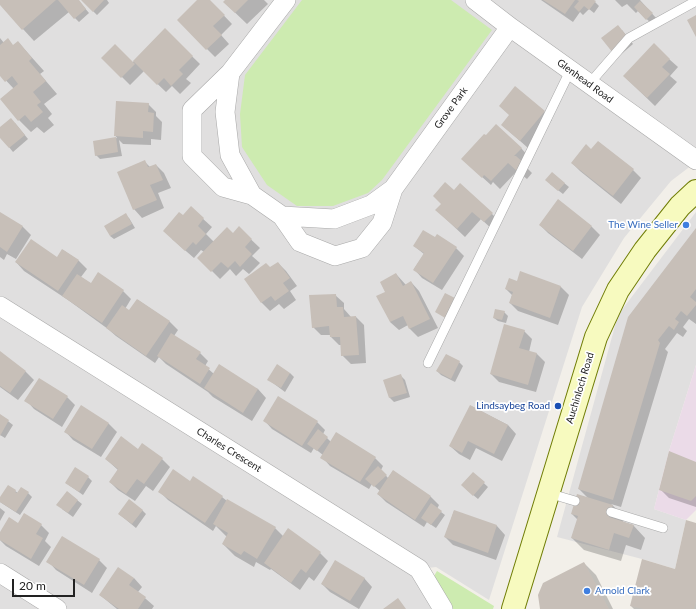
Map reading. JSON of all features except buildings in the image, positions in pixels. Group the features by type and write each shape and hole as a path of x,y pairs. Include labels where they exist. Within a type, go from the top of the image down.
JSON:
{"main road":[{"name":"Auchinloch Road","path":"513,609 596,337 618,290 644,250 680,206 696,191"}],"street":[{"name":"Grove Park","path":"286,0 230,73 192,110 192,156 224,187 252,195 282,216 300,242 335,256 362,248 382,224 393,189"},
{"name":"Glenhead Road","path":"475,0 570,71 696,160"},
{"name":"Grove Park","path":"282,216 334,219 371,205 393,189 510,27"},
{"name":"Grove Park","path":"230,73 225,112 230,156 252,195"},
{"name":"Charles Crescent","path":"0,306 419,569 443,609"},
{"path":"0,573 57,609"}],"lane":[{"path":"589,84 629,38 696,1"},
{"path":"428,363 570,71"},
{"path":"548,493 575,501"},
{"path":"611,512 662,528"}],"shaded area":[{"path":"0,0 696,0 696,162 671,181 624,238 582,307 489,600 436,567 420,569 443,609 0,609"},
{"path":"696,212 696,365 669,451 654,509 686,520 675,569 557,537 618,315"},
{"path":"696,365 696,510 686,520 654,509 669,451"}],"green space":[{"path":"302,0 451,0 492,30 382,180 368,193 333,206 297,206 267,185 242,147 240,114 245,75"},
{"path":"437,571 494,606 493,609 453,609 434,576"}],"place":[{"name":"The Wine Seller","path":"686,225"},
{"name":"Lindsaybeg Road","path":"558,406"},
{"name":"Arnold Clark","path":"587,591"}]}
